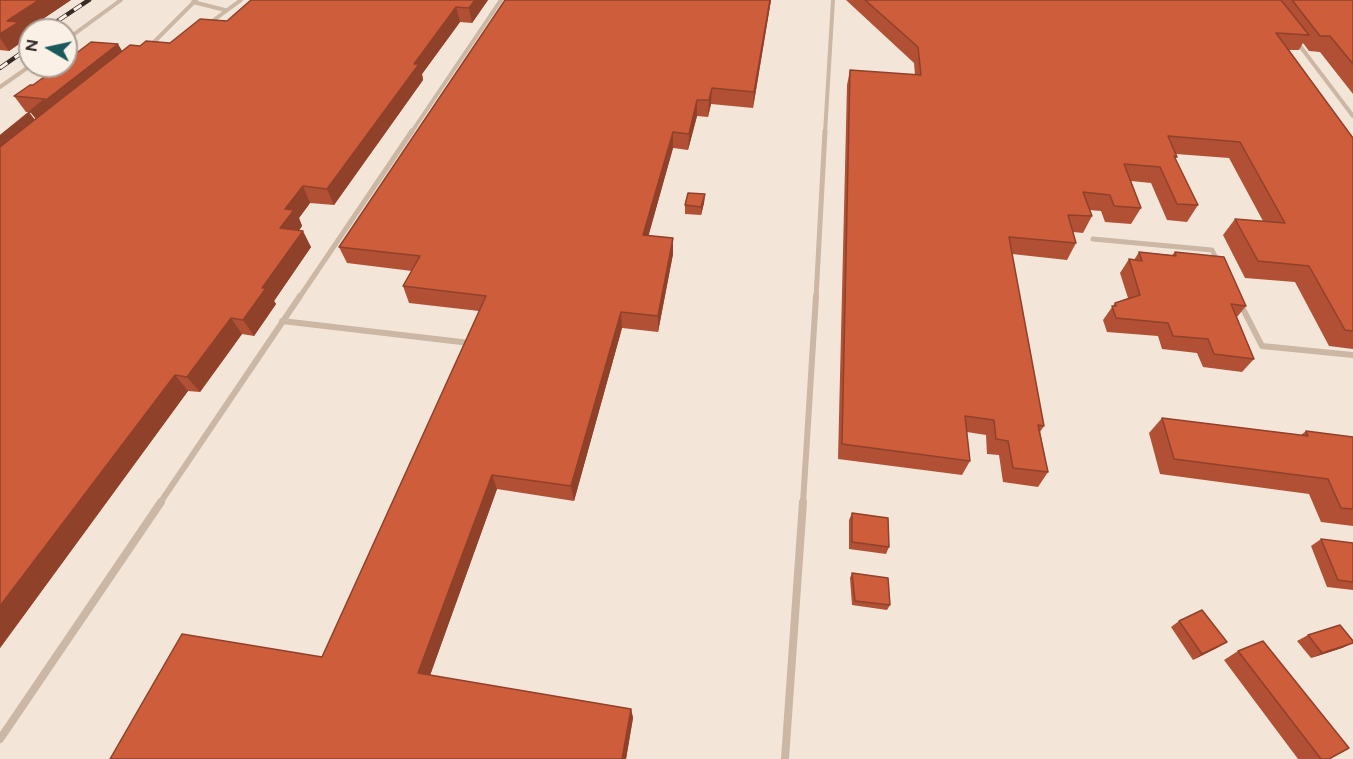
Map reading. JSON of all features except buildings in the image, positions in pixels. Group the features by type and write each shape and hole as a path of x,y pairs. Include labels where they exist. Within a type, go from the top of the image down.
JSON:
{"lane":[{"path":"78,31 121,0"},
{"path":"198,32 241,0"},
{"path":"0,739 501,0"},
{"path":"785,759 808,435 833,0"},
{"path":"148,47 166,33 194,1 225,10"},
{"path":"1292,35 1353,116"},
{"path":"0,87 18,74"},
{"path":"1093,239 1212,250 1222,269"},
{"path":"1237,298 1262,346 1353,355"},
{"path":"282,321 470,343"}],"railway":[{"path":"62,18 89,0"},
{"path":"0,68 18,55"}]}
